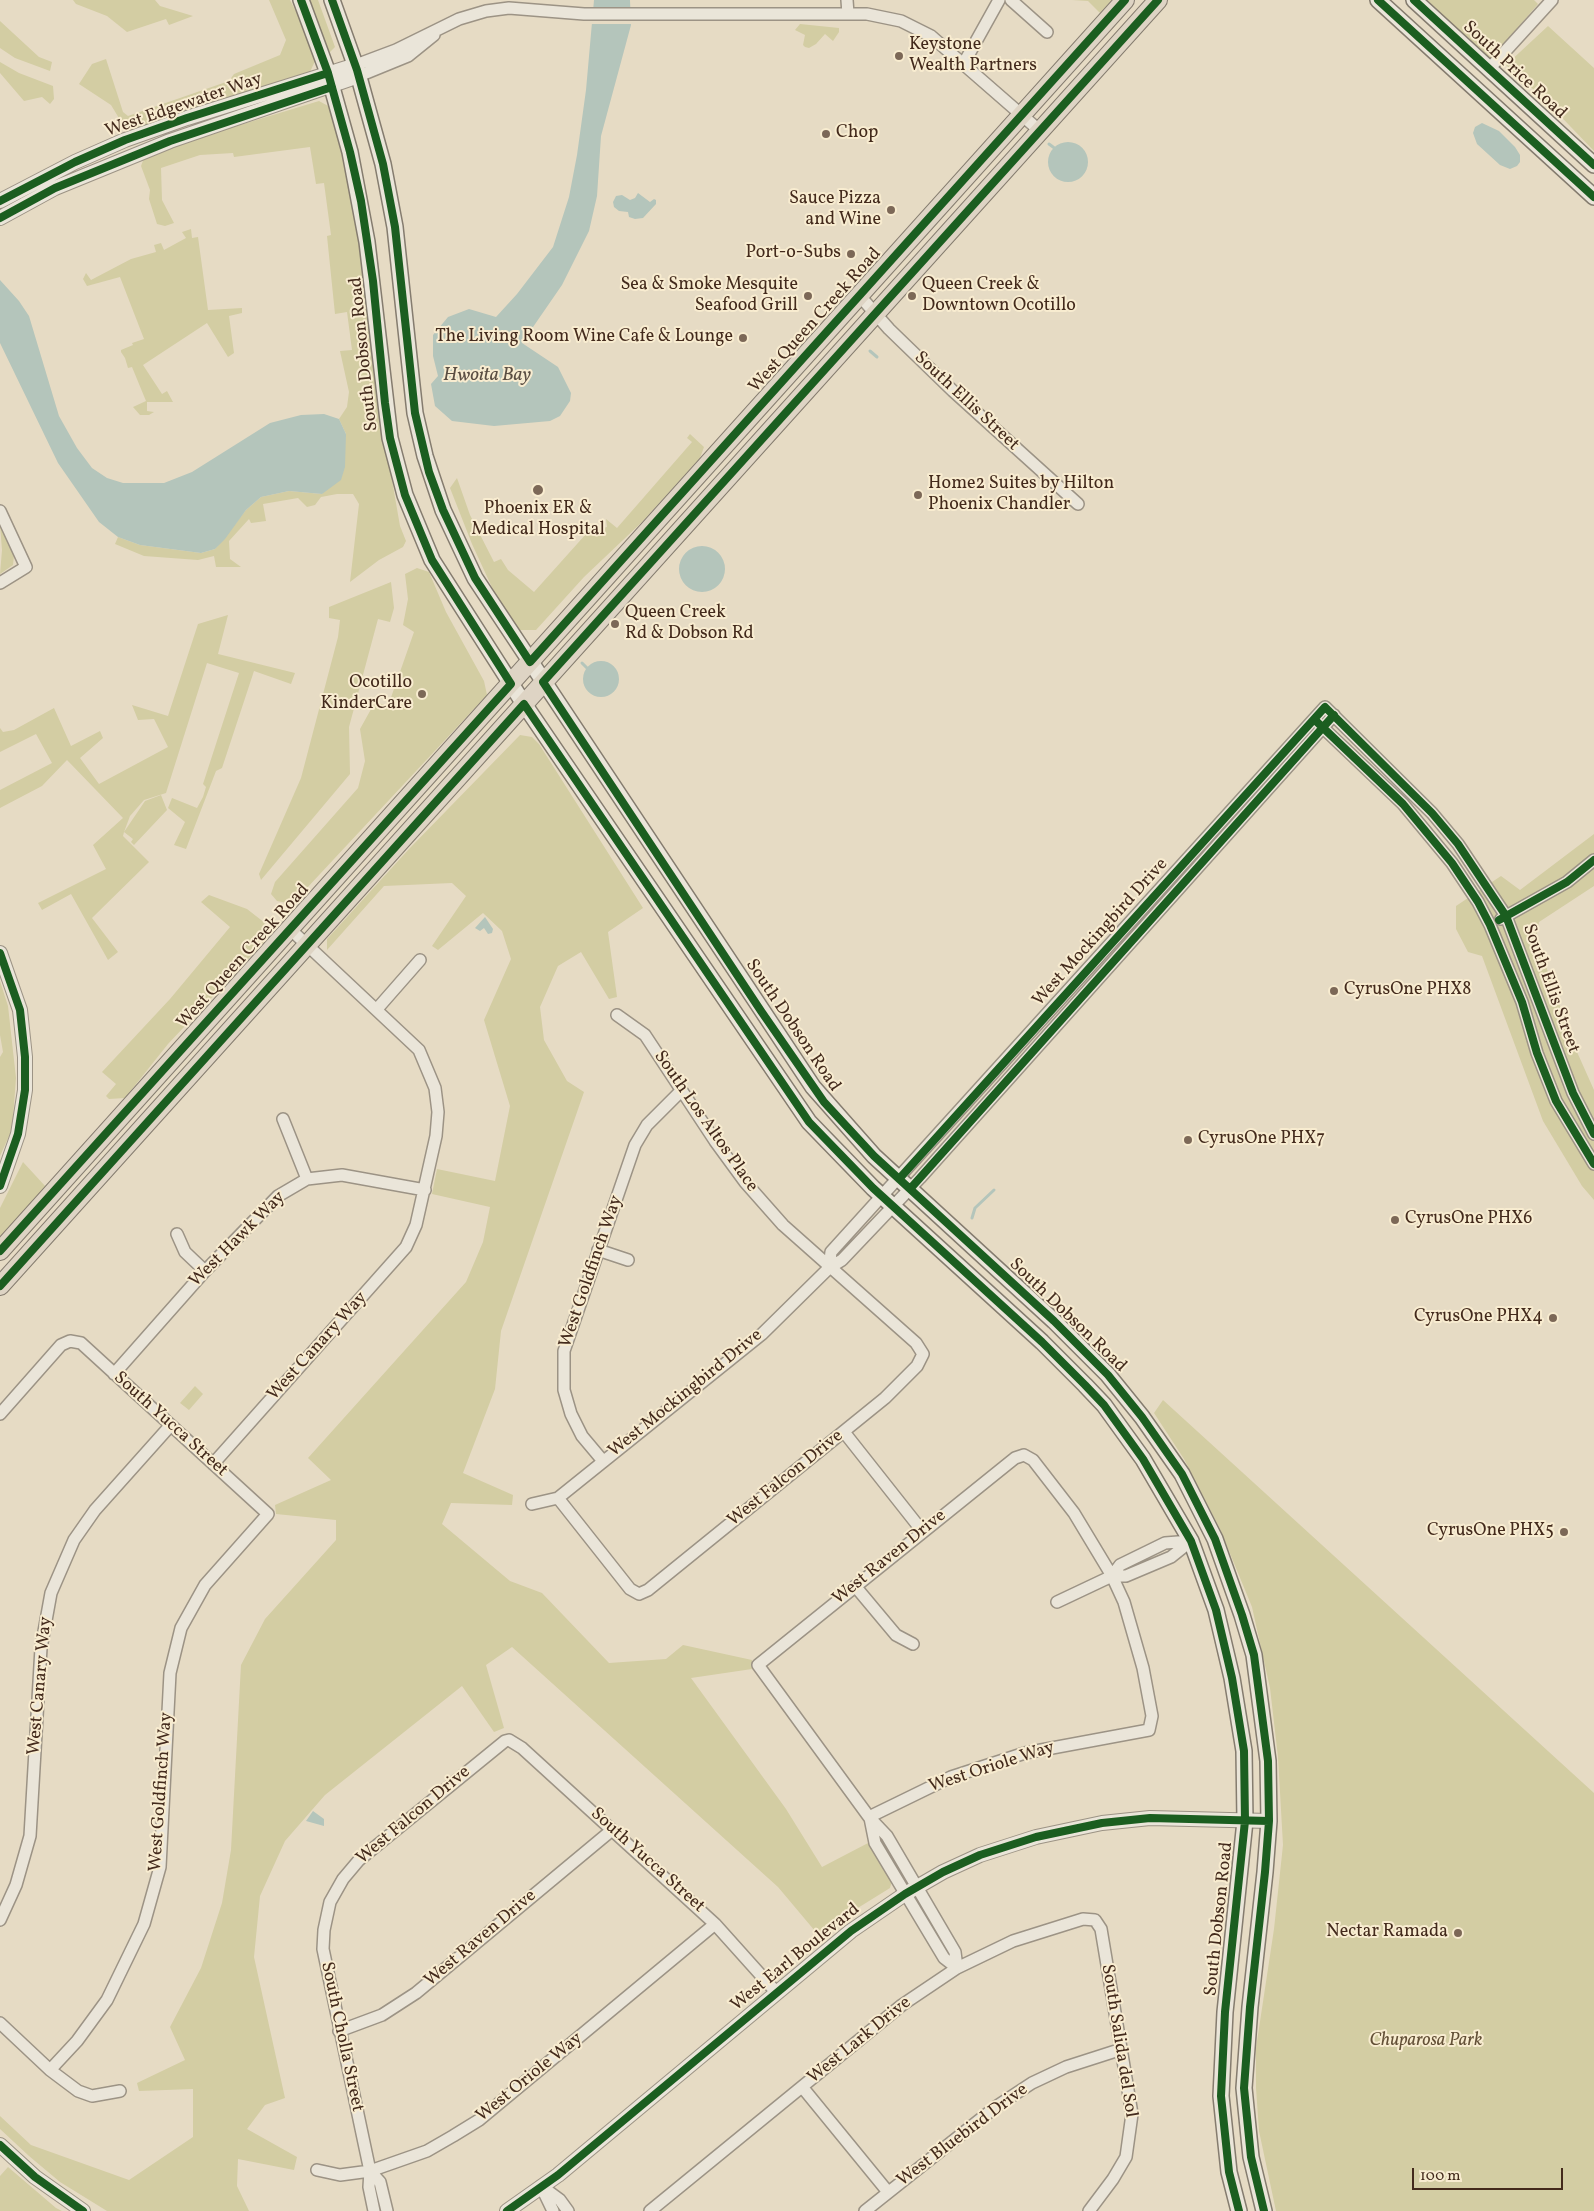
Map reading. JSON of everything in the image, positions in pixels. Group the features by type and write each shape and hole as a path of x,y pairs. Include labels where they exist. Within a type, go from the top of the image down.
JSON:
{"main road":[{"name":"South Dobson Road","path":"301,0 330,80 350,152 361,201 392,447 405,495 432,560 524,704 794,1101 823,1138 887,1201 1042,1342 1104,1405 1156,1480 1191,1541 1216,1610 1232,1678 1244,1751 1245,1821 1225,2012 1221,2096 1229,2172 1239,2211"},
{"path":"322,0 354,70"},
{"name":"South Dobson Road","path":"332,0 375,130 396,228 416,413 429,472 450,527 475,578 813,1087 854,1136 1092,1357 1126,1395 1182,1474 1215,1538 1232,1584 1254,1655 1268,1752 1269,1821 1250,2007 1244,2088 1251,2157 1264,2211"},
{"name":"West Queen Creek Road","path":"0,1250 1125,0"},
{"path":"0,1286 543,682 876,316 1158,0"},
{"path":"1378,0 1594,197"},
{"name":"South Price Road","path":"1414,0 1594,165"},
{"path":"77,1200 82,1180 116,1142 119,1134 119,1119"}],"street":[{"path":"847,0 848,14"},
{"path":"964,63 999,0"},
{"path":"1011,0 1046,32"},
{"path":"1489,68 1552,0"},
{"name":"West Edgewater Way","path":"0,218 55,188 170,141 354,70 408,56 432,39 441,28 479,13 508,8 584,14 867,14 902,21 931,36 1040,131"},
{"name":"West Edgewater Way","path":"0,201 75,162 126,140 188,118 330,80"},
{"name":"South Ellis Street","path":"859,295 876,316 953,391 1078,504"},
{"path":"0,511 26,567 0,583"},
{"name":"South Ellis Street","path":"1325,707 1432,813 1458,844 1506,916 1573,1093 1594,1134"},
{"name":"West Mockingbird Drive","path":"904,1184 1129,924 1325,707"},
{"name":"West Mockingbird Drive","path":"532,1504 558,1498 762,1334 829,1268 831,1252 904,1184 1140,933 1334,715"},
{"name":"South Ellis Street","path":"1314,719 1397,797 1426,830 1457,871 1490,925 1522,1002 1536,1053 1556,1101 1594,1164"},
{"path":"1490,925 1568,882 1594,860"},
{"path":"1129,924 1140,933"},
{"name":"West Canary Way","path":"213,1464 406,1247 416,1225 425,1190 438,1112 435,1088 419,1050 290,930"},
{"path":"0,953 20,1010 26,1057 25,1090 18,1134 0,1186"},
{"path":"377,1009 420,960"},
{"name":"South Los Altos Place","path":"617,1015 645,1035 681,1091 745,1182 783,1225 829,1268 916,1343 923,1354"},
{"name":"West Goldfinch Way","path":"603,1461 582,1436 564,1390 562,1372 568,1338 635,1145 647,1124 664,1105 681,1091"},
{"path":"283,1119 306,1179"},
{"name":"West Hawk Way","path":"114,1374 205,1271 278,1196 306,1179 342,1175 425,1190"},
{"path":"177,1234 185,1252 205,1271"},
{"path":"598,1250 628,1260"},
{"name":"South Yucca Street","path":"0,1414 61,1345 70,1341 81,1343 268,1514"},
{"name":"West Falcon Drive","path":"558,1498 630,1589 639,1594 648,1590 844,1432 891,1392 917,1366 923,1354"},
{"name":"West Canary Way","path":"0,1920 16,1885 30,1836 41,1648 51,1593 74,1540 95,1510 170,1426"},
{"path":"844,1432 923,1532"},
{"name":"West Raven Drive","path":"869,1817 758,1665 1015,1458 1024,1455 1033,1460 1074,1512 1112,1576"},
{"name":"West Goldfinch Way","path":"50,2070 77,2041 107,2000 144,1924 160,1867 170,1673 181,1628 205,1585 268,1514"},
{"path":"1057,1602 1112,1576 1126,1576 1171,1557 1191,1541"},
{"name":"West Oriole Way","path":"869,1817 951,1777 1025,1753 1149,1730 1152,1716 1143,1668 1124,1602 1112,1576"},
{"path":"855,1586 896,1636 913,1644"},
{"name":"South Yucca Street","path":"509,1740 522,1748 715,1924 776,1992"},
{"name":"West Falcon Drive","path":"330,1902 343,1879 359,1860 494,1749 509,1740"},
{"path":"869,1817 874,1843 910,1891 944,1958 957,1968"},
{"name":"West Earl Boulevard","path":"507,2211 558,2174 851,1931 910,1891 980,1855 1036,1837 1102,1823 1150,1818 1269,1821"},
{"name":"West Raven Drive","path":"339,2031 382,2015 416,1993 612,1830"},
{"name":"South Cholla Street","path":"330,1902 324,1930 323,1950 370,2171 369,2187 374,2211"},
{"name":"West Lark Drive","path":"650,2211 803,2088 902,2005 957,1968 1013,1941 1084,1919 1096,1920"},
{"name":"South Salida del Sol","path":"1089,2211 1113,2179 1126,2157 1132,2114 1101,1930 1096,1920"},
{"name":"West Oriole Way","path":"317,2170 340,2175 370,2171 427,2151 479,2120 715,1924"},
{"path":"1,2027 50,2070 78,2091 92,2096 120,2091"},
{"name":"West Bluebird Drive","path":"865,2211 997,2106 1032,2083 1066,2067 1122,2049"},
{"path":"803,2088 888,2192"},
{"path":"0,2145 35,2177 84,2211"},
{"name":"South Cholla Street","path":"370,2171 380,2182 387,2211"},
{"path":"541,2186 553,2211"},
{"path":"541,2186 560,2200 568,2211"}],"green space":[{"path":"73,0 155,0 160,6 193,16 169,25 166,19 127,32 107,16 76,4"},
{"path":"269,0 290,0 305,29 315,61 310,72 128,133 111,105 79,84 92,64 106,59 123,112 128,116 229,81 234,74 280,55 286,40"},
{"path":"306,0 318,0 335,47 330,52 324,49"},
{"path":"1072,0 1112,0 1100,13 1088,1"},
{"path":"1426,0 1534,0 1538,4 1491,59"},
{"path":"0,21 39,57 52,62 50,71 15,58 0,48"},
{"path":"800,24 839,28 839,32 833,41 825,34 816,44 809,48 803,45 805,35 795,30"},
{"path":"1548,26 1594,68 1594,151 1544,99 1506,65"},
{"path":"0,62 19,73 53,86 54,99 50,104 42,97 24,101 0,73"},
{"path":"319,101 330,107 354,201 363,262 378,400 400,526 406,541 403,547 379,560 350,582 359,504 353,494 337,494 321,497 315,505 307,507 298,498 263,504 266,521 251,523 249,519 229,541 230,559 241,567 216,567 214,556 198,560 144,556 115,544 118,537 140,545 201,553 215,549 246,510 261,497 289,491 322,494 346,434 339,419 347,407 349,392 340,351 352,350 347,312 335,314 327,236 331,235 324,183 316,184 310,147 234,157 233,153 200,155 161,168 162,200 174,223 165,226 157,224 149,199 150,190 141,166 144,158 207,135"},
{"path":"191,229 192,238 198,237 208,310 242,308 242,313 229,316 234,353 228,357 207,323 143,365 162,394 167,391 173,402 147,402 147,411 154,412 149,415 140,415 133,407 146,401 132,367 128,368 121,350 133,345 132,343 144,339 120,277 87,286 83,279 86,273 91,280 131,259 156,252 154,245 161,243 164,250 186,238 182,232"},
{"path":"690,434 704,447 700,458 642,522 584,577 536,630 517,630 502,609 472,544 450,488 457,478 470,515 494,562 501,559 508,570 534,592 586,534 580,527 589,524 592,531 607,527 606,519 617,528 692,442 687,438"},
{"path":"0,525 14,555 13,565 0,574 2,550"},
{"path":"417,568 429,572 446,612 484,681 487,695 292,904 277,901 271,894 275,882 358,788 365,761 360,729 375,702 388,706 414,632 403,625 408,599 405,574"},
{"path":"391,582 394,608 390,622 378,619 349,727 350,774 261,880 259,874 301,778 338,637 340,620 329,618 329,607"},
{"path":"228,615 218,654 295,673 291,684 254,671 222,768 216,771 186,849 174,845 185,822 168,808 172,798 197,808 203,797 206,787 203,784 239,673 207,663 166,793 144,800 130,816 123,836 149,862 92,918 118,952 108,960 71,894 42,910 38,903 106,869 93,845 123,818 67,760 42,786 0,808 0,790 52,763 36,734 0,752 0,728 3,732 14,730 54,708 71,746 100,731 103,738 80,758 99,784 168,747 154,719 138,720 132,705 168,716 198,624"},
{"path":"520,735 532,737 539,744 643,908 608,932 617,997 609,999 581,952 558,966 540,1007 544,1040 567,1081 584,1092 501,1331 495,1389 463,1473 513,1495 512,1505 451,1503 442,1524 510,1581 542,1593 609,1663 666,1659 683,1645 752,1660 752,1669 691,1678 786,1809 822,1867 870,1842 892,1881 890,1888 840,1919 820,1937 778,1887 512,1647 486,1665 504,1728 494,1732 462,1686 325,1795 285,1841 260,1896 254,1957 285,2098 265,2105 247,2129 297,2157 294,2170 238,2159 237,2186 249,2211 107,2211 60,2182 29,2156 0,2129 0,2116 31,2145 129,2180 193,2137 193,2089 139,2091 137,2083 185,2060 170,2027 201,1968 222,1903 231,1850 241,1665 265,1619 336,1540 336,1520 276,1514 275,1505 331,1480 308,1458 466,1282 483,1242 490,1207 432,1194 437,1169 495,1181 510,1106 484,1020 511,959 502,931 483,913 438,950 432,946 466,896 452,883 384,886 327,950 327,939 409,849"},
{"path":"161,795 167,810 134,845 131,842 133,839 124,832 145,801"},
{"path":"1594,834 1594,886 1539,922 1536,938 1573,1043 1594,1090 1594,1200 1582,1186 1543,1121 1482,956 1468,952 1456,929 1456,906 1501,876 1520,890"},
{"path":"209,895 247,909 265,923 266,940 168,1044 125,1098 109,1099 106,1096 116,1084 102,1072 170,999 230,927 201,902"},
{"path":"0,981 8,1006 16,1078 10,1134 0,1156 0,1057 3,1052 0,1035"},
{"path":"23,1162 46,1187 0,1237 0,1208"},
{"path":"195,1386 203,1394 189,1410 180,1403"},
{"name":"Chuparosa Park","path":"1163,1400 1594,1793 1594,2211 1276,2211 1259,2131 1256,2088 1256,2048 1274,1929 1283,1845 1278,1757 1270,1688 1252,1607 1220,1529 1184,1459 1154,1413"},
{"path":"8,2167 62,2211 0,2211 0,2176"}],"water":[{"name":"Hwoita Bay","path":"594,0 630,0 631,25 601,136 597,196 589,231 562,285 522,343 558,367 571,393 570,401 560,416 550,421 494,426 452,421 435,406 431,384 438,376 433,356 433,335 448,317 469,309 496,317 517,294 553,247 569,197 577,155 586,90"},
{"path":"1482,123 1499,131 1515,147 1520,155 1520,162 1517,166 1510,169 1500,165 1477,144 1473,133 1475,127"},
{"path":"1072,142 1079,145 1085,151 1088,162 1087,170 1079,179 1072,182 1064,182 1057,179 1049,170 1048,158 1051,151 1060,143"},
{"path":"638,193 650,202 654,199 656,200 656,204 643,218 635,219 629,217 628,212 619,211 614,207 613,202 616,196 622,195 630,200 635,198"},
{"path":"0,280 19,301 29,316 59,416 77,448 92,468 107,478 123,483 164,483 192,472 270,423 301,415 324,414 339,419 346,434 345,467 341,480 322,494 289,491 261,497 246,510 225,539 215,549 201,553 140,545 118,537 99,522 58,463 0,343"},
{"path":"697,546 707,546 719,552 724,560 724,578 719,586 711,591 697,592 689,589 682,582 679,574 679,564 682,556 689,549"},
{"path":"601,661 608,662 614,666 618,672 618,686 614,692 608,696 601,697 594,696 588,692 584,686 583,679 584,672 588,666 594,662"},
{"path":"485,917 493,929 492,933 488,934 484,928 480,931 475,928"},
{"path":"313,1811 324,1819 324,1826 306,1821"}],"pier":[{"path":"591,7 633,7 634,24 589,24"}],"waterway":[{"path":"1049,144 1057,150"},
{"path":"870,351 877,357"},
{"path":"582,663 589,670"},
{"path":"972,1218 975,1208 994,1190"}],"cycle path":[{"path":"0,1251 511,684 432,560 405,495 390,438 373,281 361,201 350,152 328,73 301,0"},
{"path":"332,0 357,70 383,164 395,227 415,413 429,472 443,510 475,578 530,662 1125,0"},
{"path":"1158,0 543,682 761,1011 824,1102 874,1156 1054,1321 1108,1375 1142,1417 1182,1474 1215,1539 1254,1655 1268,1761 1269,1821 1250,2007 1244,2088 1251,2157 1264,2211"},
{"path":"1378,0 1594,197"},
{"path":"1414,0 1594,165"},
{"path":"0,201 75,162 125,140 328,73"},
{"path":"0,218 55,188 170,141 332,87"},
{"path":"0,1286 524,704 809,1122 873,1188 1042,1342 1104,1405 1143,1459 1191,1541 1216,1610 1232,1678 1244,1751 1245,1821 1225,2012 1221,2096 1229,2172 1239,2211"},
{"path":"899,1179 1325,707 1432,813 1458,844 1506,916 1573,1093 1594,1134"},
{"path":"910,1189 1334,715"},
{"path":"1317,722 1403,804 1452,863 1478,902 1490,925 1522,1002 1537,1053 1556,1101 1594,1164"},
{"path":"1499,920 1567,882 1594,860"},
{"path":"0,953 20,1010 25,1057 25,1090 18,1134 0,1186"},
{"path":"507,2211 558,2175 851,1931 905,1894 943,1872 980,1855 1036,1837 1102,1823 1150,1818 1269,1821"},
{"path":"0,2145 35,2177 83,2211"}],"place":[{"name":"Keystone Wealth Partners","path":"899,56"},
{"name":"Chop","path":"826,134"},
{"name":"Sauce Pizza and Wine","path":"891,210"},
{"name":"Port-o-Subs","path":"851,254"},
{"name":"Sea & Smoke Mesquite Seafood Grill","path":"808,296"},
{"name":"Queen Creek & Downtown Ocotillo","path":"912,296"},
{"name":"The Living Room Wine Cafe & Lounge","path":"743,338"},
{"name":"Phoenix ER & Medical Hospital","path":"538,490"},
{"name":"Home2 Suites by Hilton Phoenix Chandler","path":"918,495"},
{"name":"Queen Creek Rd & Dobson Rd","path":"615,624"},
{"name":"Ocotillo KinderCare","path":"422,694"},
{"name":"CyrusOne PHX8","path":"1334,991"},
{"name":"CyrusOne PHX7","path":"1188,1140"},
{"name":"CyrusOne PHX6","path":"1395,1220"},
{"name":"CyrusOne PHX4","path":"1553,1318"},
{"name":"CyrusOne PHX5","path":"1564,1532"},
{"name":"Nectar Ramada","path":"1458,1933"}]}
